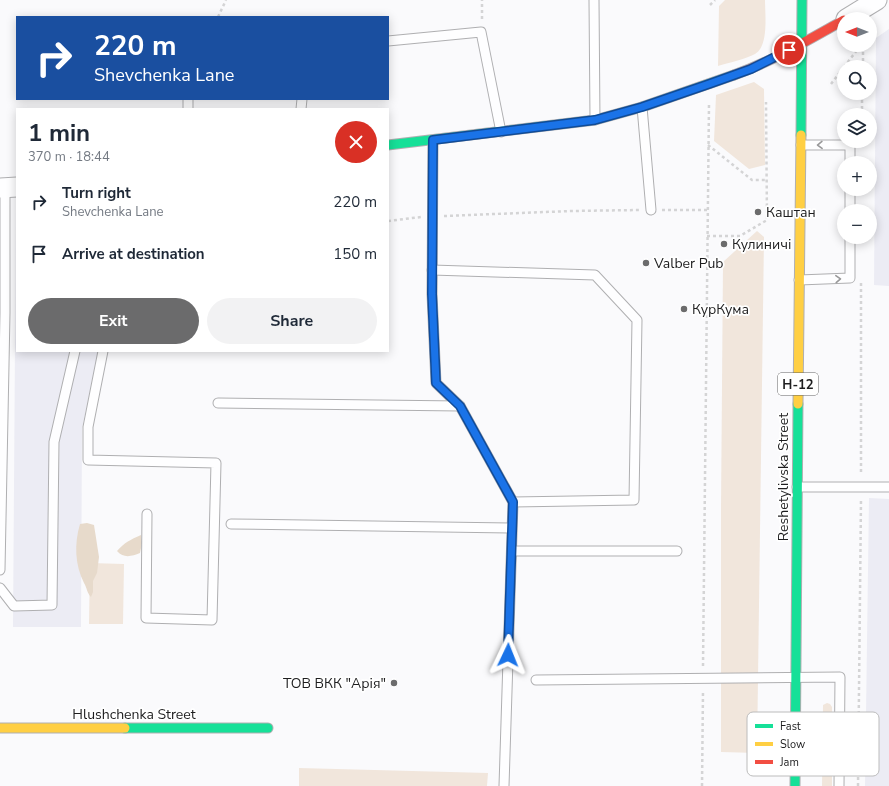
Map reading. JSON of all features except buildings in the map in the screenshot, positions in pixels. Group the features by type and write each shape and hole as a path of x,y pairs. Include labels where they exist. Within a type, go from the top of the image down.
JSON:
{"main road":[{"name":"Reshetylivska Street","path":"796,712 802,0"},
{"path":"389,145 595,120 642,107 751,69 801,44 837,24"},
{"name":"Hlushchenka Street","path":"0,728 268,728"},
{"name":"Reshetylivska Street","path":"795,776 795,786"}],"street":[{"path":"857,12 877,0"}],"lane":[{"path":"594,0 595,120"},
{"path":"389,42 482,32 501,132"},
{"path":"642,107 651,210"},
{"path":"433,140 432,294 436,383 460,406 513,502 504,786"},
{"path":"800,145 850,145 850,156"},
{"path":"0,570 5,312 2,276 7,188"},
{"path":"799,280 850,278 850,244"},
{"path":"432,270 595,275 637,320 634,500 513,502"},
{"path":"0,588 14,606 52,605 54,442 75,352"},
{"path":"103,352 88,427 88,460 216,463 212,620 146,618 147,514"},
{"path":"218,403 460,406"},
{"path":"797,487 889,487"},
{"path":"231,524 511,528"},
{"path":"512,551 677,550"},
{"path":"536,680 840,677 840,712"},
{"path":"839,776 839,786"}],"path":[{"path":"218,16 226,0"},
{"path":"482,0 482,32"},
{"path":"710,4 715,0"},
{"path":"850,60 856,52"},
{"path":"831,84 837,76"},
{"path":"702,786 709,100"},
{"path":"707,236 740,236 767,220 766,102"},
{"path":"708,145 752,180 766,180"},
{"path":"389,221 433,216 571,211 708,210"},
{"path":"859,712 861,278"},
{"path":"858,776 858,786"}],"shaded area":[{"path":"725,0 765,0 766,21 762,44 755,54 718,66 719,6"},
{"path":"889,29 889,286 874,285 874,244 877,244 877,204 875,204 875,196 877,196 877,156 875,156 875,148 877,148 877,108 875,108 875,100 877,100 877,37"},
{"path":"754,82 764,89 765,165 749,169 714,141 716,95"},
{"path":"16,207 16,352 99,352 82,428 81,627 13,627"},
{"path":"757,231 764,237 758,712 747,712 747,753 721,752 723,262"},
{"path":"869,498 889,499 889,786 865,786 865,776 879,776 879,712 866,712"},
{"path":"87,523 94,525 99,557 91,597 81,576 76,554 80,524"},
{"path":"141,535 142,543 140,553 125,556 117,551 123,545"},
{"path":"90,563 124,564 123,624 89,624"},
{"path":"827,703 830,704 832,707 832,712 823,712 823,705"},
{"path":"299,768 488,773 487,786 299,786"},
{"path":"822,776 832,776 832,786 822,786"}],"traffic: fast":[{"path":"801,135 802,0"},
{"path":"389,145 595,120 642,107 734,75"},
{"path":"796,712 798,404"},
{"path":"125,728 268,728"},
{"path":"795,776 795,786"}],"traffic: slow":[{"path":"798,404 801,135"},
{"path":"0,728 125,728"}],"traffic: jam":[{"path":"734,75 776,57 837,24"}],"place":[{"name":"Каштан","path":"758,212"},
{"name":"Кулиничі","path":"724,244"},
{"name":"Valber Pub","path":"646,263"},
{"name":"КурКума","path":"684,309"},
{"name":"ТОВ ВКК \"Арія\"","path":"394,683"}],"route":[{"path":"508,655 513,502 460,406 436,383 432,294 433,140 595,120 642,107 751,69 789,50"}]}
